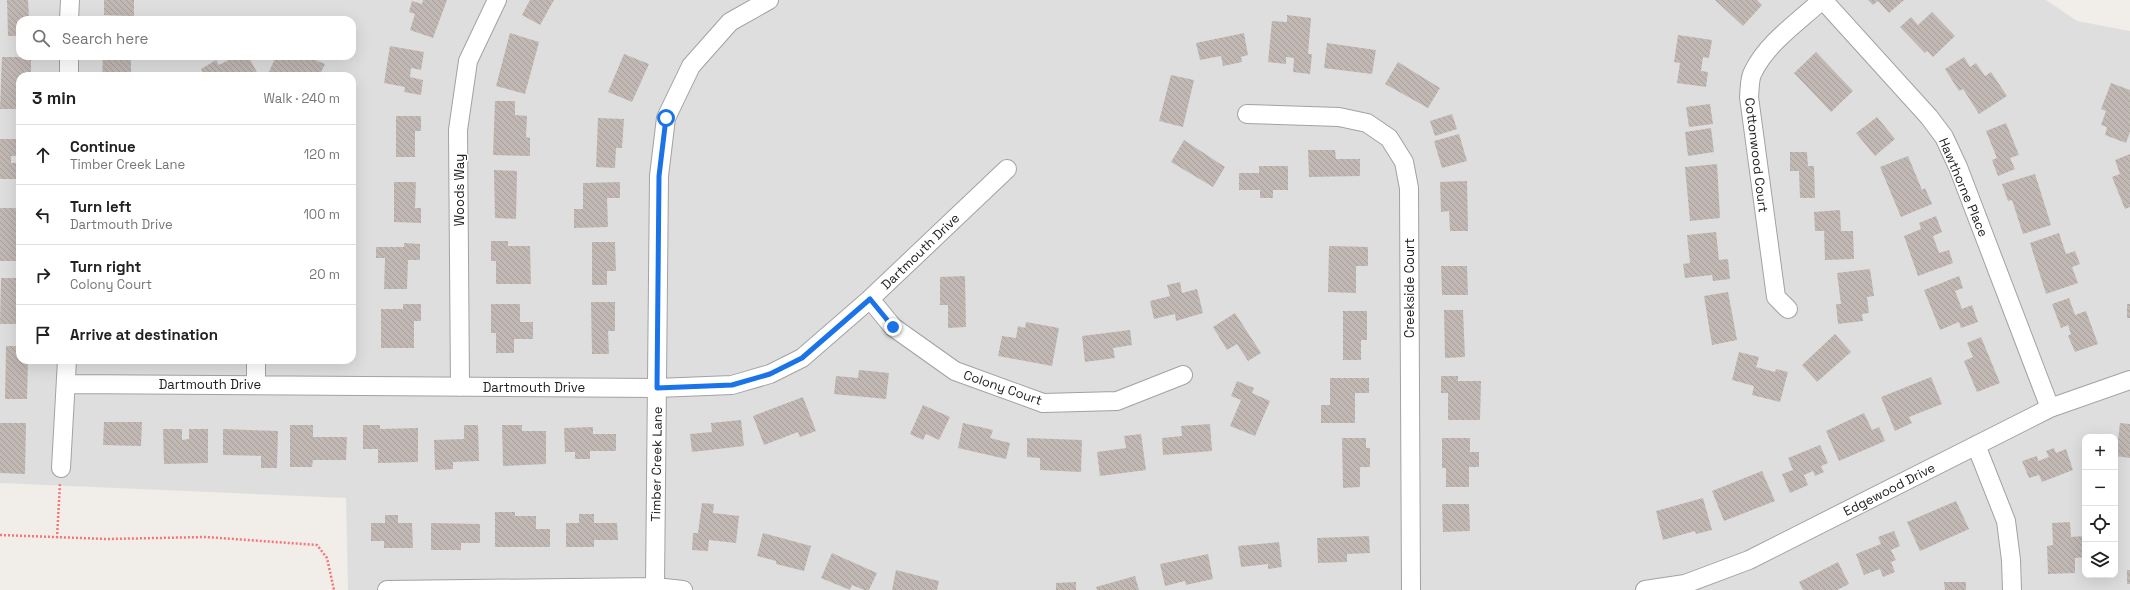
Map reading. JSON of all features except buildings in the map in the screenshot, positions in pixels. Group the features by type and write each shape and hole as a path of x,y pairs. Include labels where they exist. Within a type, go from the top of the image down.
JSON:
{"street":[{"path":"69,16 70,0"},
{"name":"Woods Way","path":"460,387 458,130 468,61 496,0"},
{"name":"Timber Creek Lane","path":"655,587 659,176 666,118 691,66 730,22 769,0"},
{"name":"Cottonwood Court","path":"1788,309 1776,297 1749,97 1750,84 1752,73 1766,51 1822,0"},
{"name":"Hawthorne Place","path":"1822,0 1929,117 1944,137 1958,167 2050,408"},
{"path":"69,60 69,72"},
{"name":"Creekside Court","path":"1248,114 1339,117 1367,123 1389,138 1404,162 1409,188 1411,590"},
{"name":"Dartmouth Drive","path":"67,384 657,388 732,385 770,374 802,358 870,299 1007,169"},
{"name":"Colony Court","path":"870,299 893,327 955,371 1043,403 1117,401 1183,375"},
{"path":"61,468 67,364"},
{"path":"256,364 256,385"},
{"name":"Edgewood Drive","path":"1645,590 1686,584 1749,560 2050,408 2130,380"},
{"path":"1976,445 2006,521 2012,560 2012,590"},
{"path":"387,590 655,587 683,590"}],"path":[{"path":"57,538 61,468"},
{"path":"0,535 57,538 206,537 317,545 327,558 334,590"}],"shaded area":[{"path":"0,0 2046,0 2077,21 2130,31 2130,590 348,590 346,498 0,483"}],"route":[{"path":"666,118 659,176 657,388 732,385 770,374 802,358 870,299 893,327"}]}
